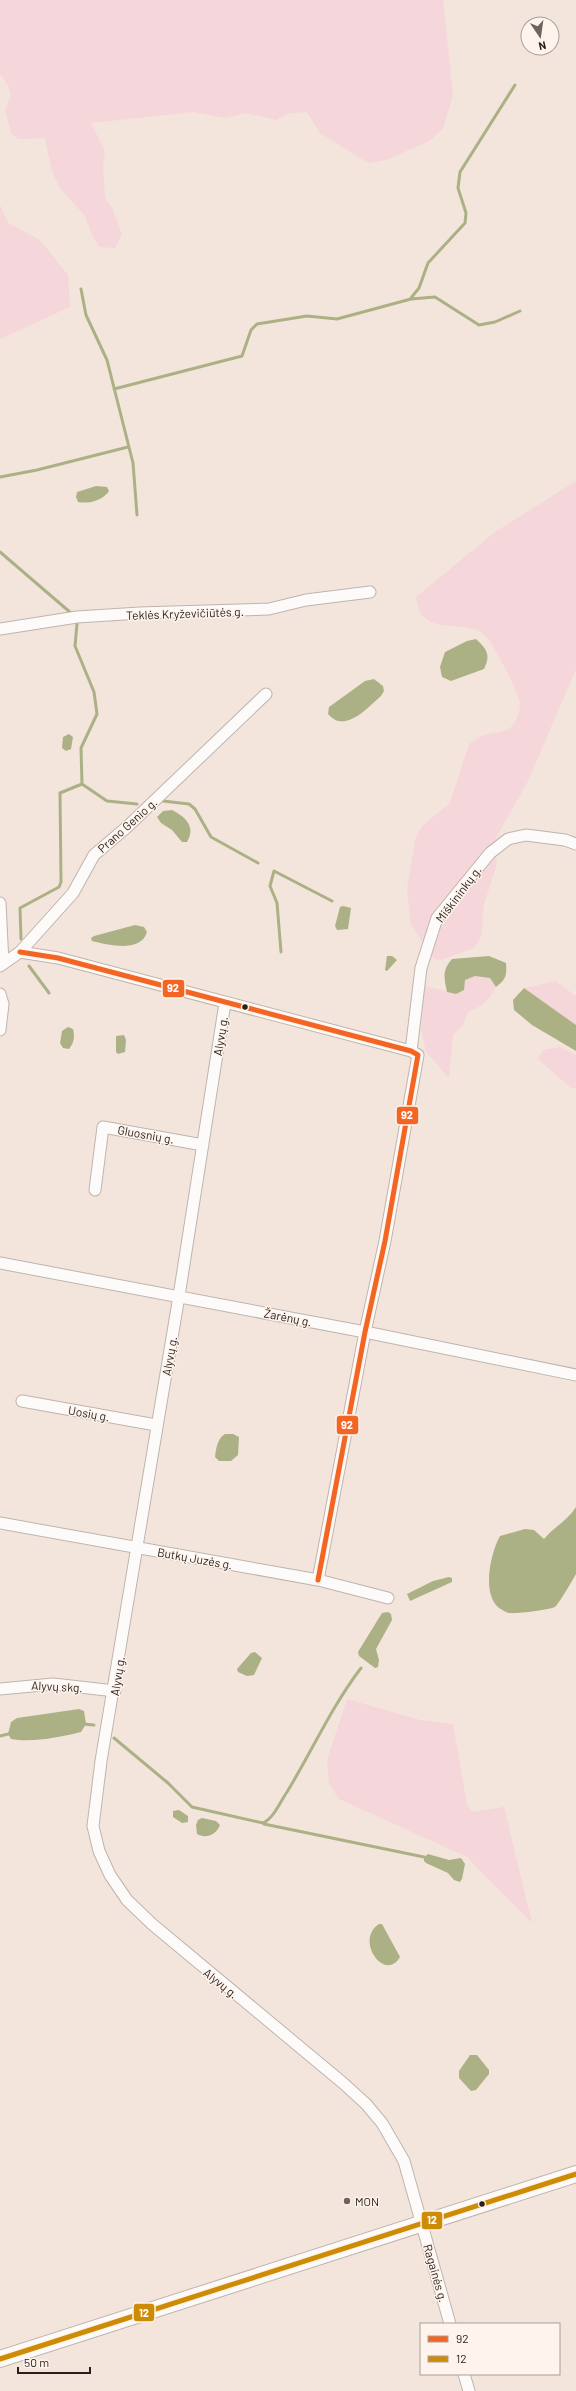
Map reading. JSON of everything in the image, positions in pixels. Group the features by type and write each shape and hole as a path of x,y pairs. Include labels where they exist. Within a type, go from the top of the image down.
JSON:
{"main road":[{"path":"0,2359 576,2174"}],"street":[{"name":"Teklės Kryževičiūtės g.","path":"0,629 85,617 269,609 306,600 370,592"},
{"name":"Prano Genio g.","path":"1,964 20,952 73,893 94,855 127,827 266,694"},
{"name":"Miškininkų g.","path":"318,1580 365,1332 385,1241 415,1053 421,968 437,918 490,853 508,839 526,835 565,840 576,844"},
{"path":"0,903 1,964"},
{"path":"20,952 58,958 415,1053"},
{"path":"0,994 3,1004 0,1030"},
{"name":"Alyvų g.","path":"225,1003 179,1296 156,1425 115,1691 101,1761 93,1826 99,1851 110,1875 127,1900 152,1924 366,2104 394,2140 401,2154 423,2222"},
{"name":"Gluosnių g.","path":"95,1190 103,1127 203,1145"},
{"name":"Žarėnų g.","path":"0,1263 365,1332 576,1375"},
{"name":"Uosių g.","path":"22,1401 156,1425"},
{"name":"Butkų Juzės g.","path":"0,1523 318,1580 388,1598"},
{"name":"Alyvų skg.","path":"0,1688 53,1684 115,1691"},
{"name":"Ragainės g.","path":"423,2222 450,2323"},
{"path":"464,2375 469,2391"}],"shaded area":[{"path":"0,0 443,0 453,94 443,129 429,141 386,160 368,163 320,133 307,112 290,113 276,120 245,113 226,118 193,112 91,123 105,151 103,167 105,198 112,208 122,234 115,248 99,247 92,235 85,216 59,187 51,168 45,138 19,139 11,134 5,109 11,96 9,87 0,74"},
{"path":"0,205 8,223 40,240 68,275 70,307 0,339"},
{"path":"576,481 576,669 527,783 493,843 497,863 483,908 482,935 474,948 441,960 433,958 411,925 407,889 415,840 422,826 450,803 469,744 483,736 511,727 518,714 520,702 509,677 486,636 477,630 445,626 426,619 420,610 416,597 495,532"},
{"path":"96,486 107,487 109,491 103,497 95,501 86,503 78,502 76,497 77,492"},
{"path":"476,639 487,652 487,660 484,669 451,681 442,677 440,667 445,652 467,641"},
{"path":"374,679 383,686 384,691 381,696 363,712 349,720 341,721 328,714 329,707 365,681"},
{"path":"69,734 73,737 71,749 66,751 62,748 63,737"},
{"path":"172,810 182,816 190,827 190,837 187,842 182,842 172,830 161,823 157,817 163,811"},
{"path":"343,906 351,908 348,929 337,930 335,926 340,907"},
{"path":"135,925 144,927 147,932 144,939 138,943 123,946 92,941 91,938 94,936"},
{"path":"387,956 392,956 397,960 387,971 385,970"},
{"path":"489,956 506,963 505,977 502,982 496,987 490,978 475,976 465,980 464,990 456,994 447,992 445,971 452,959"},
{"path":"475,976 490,978 496,987 491,996 485,1002 468,1012 463,1025 453,1035 449,1078 426,1052 421,1029 425,986 456,994 464,980"},
{"path":"555,981 576,996 576,1025 524,988"},
{"path":"524,988 576,1025 576,1051 532,1025 514,1010 513,1000"},
{"path":"68,1027 73,1029 74,1035 74,1040 69,1049 63,1048 60,1043 62,1031"},
{"path":"124,1035 126,1040 125,1052 118,1054 116,1052 116,1036"},
{"path":"560,1047 576,1055 576,1088 571,1088 538,1059 543,1050"},
{"path":"225,1434 233,1434 239,1437 238,1455 231,1461 219,1461 215,1457 216,1448 220,1439"},
{"path":"576,1507 576,1574 557,1605 555,1607 532,1612 518,1613 508,1613 499,1608 490,1593 489,1572 500,1536 525,1529 534,1530 544,1539 573,1512"},
{"path":"449,1577 452,1578 452,1582 410,1601 407,1594 433,1581"},
{"path":"388,1612 391,1614 392,1620 376,1649 379,1660 378,1667 375,1668 359,1656 358,1652 382,1613"},
{"path":"255,1652 262,1658 254,1675 247,1676 238,1672 237,1669 251,1653"},
{"path":"347,1699 420,1720 453,1724 467,1805 473,1812 504,1807 532,1923 467,1857 339,1799 329,1784 327,1760"},
{"path":"79,1709 84,1711 86,1724 81,1732 37,1740 11,1739 8,1734 11,1722 17,1718"},
{"path":"179,1810 188,1816 188,1822 182,1823 173,1817 173,1811"},
{"path":"202,1818 216,1821 220,1825 213,1834 204,1836 197,1834 196,1825 198,1820"},
{"path":"428,1854 449,1860 461,1858 465,1864 460,1882 454,1880 448,1873 426,1863 424,1861 424,1857"},
{"path":"379,1924 382,1924 400,1957 394,1964 387,1965 380,1962 374,1956 371,1948 370,1940 372,1931"},
{"path":"470,2055 477,2055 489,2070 489,2074 476,2090 471,2091 459,2078 459,2071"}],"waterway":[{"path":"411,298 419,288 428,263 465,223 466,213 458,188 460,172 515,85"},
{"path":"81,289 86,315 107,360 133,463 137,515"},
{"path":"114,389 242,356 251,330 257,324 307,316 337,319 411,299 435,297 479,325 495,322 520,311"},
{"path":"0,477 37,470 128,447"},
{"path":"0,552 71,613"},
{"path":"77,624 75,646 94,692 97,714 81,748 82,784 107,801 137,804"},
{"path":"21,939 20,908 59,887 61,882 60,793 82,784"},
{"path":"163,801 189,804 195,809 211,837 258,863"},
{"path":"281,952 277,903 270,886 274,871 332,901"},
{"path":"29,966 49,993"},
{"path":"114,1738 168,1783 192,1807 263,1823 267,1821 276,1809 331,1713 361,1668"},
{"path":"83,1724 94,1725"},
{"path":"0,1736 12,1733"},
{"path":"264,1824 424,1857"}],"transit line":[{"name":"92","path":"20,952 58,958 411,1051 418,1055 385,1241 365,1332 318,1580"},
{"name":"12","path":"0,2359 576,2174"}],"place":[{"name":"MON","path":"347,2201"}]}
